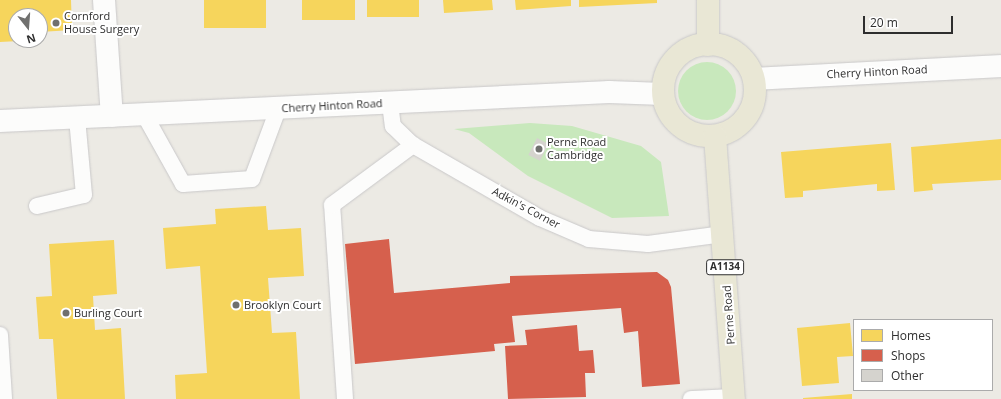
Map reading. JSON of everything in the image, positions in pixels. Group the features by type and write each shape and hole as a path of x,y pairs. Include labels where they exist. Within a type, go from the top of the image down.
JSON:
{"main road":[{"path":"708,0 708,45"},
{"path":"708,45 737,54 754,79 751,111 737,127 715,136 685,130 670,114 663,94 670,66 693,47 708,45"},
{"name":"Perne Road","path":"715,136 734,398"}],"street":[{"path":"104,0 112,116"},
{"name":"Cherry Hinton Road","path":"754,79 1001,66"},
{"name":"Cherry Hinton Road","path":"0,121 278,109 609,92 663,94"}],"lane":[{"name":"Adkin's Corner","path":"390,103 393,126 413,145 540,218 589,239 648,244 723,234"},
{"path":"144,114 183,184 252,179 278,109"},
{"path":"36,206 84,195 77,118"},
{"path":"345,399 332,205 413,145"},
{"path":"0,335 4,399"},
{"path":"691,399 734,398"}],"green space":[{"path":"701,62 713,62 728,70 736,85 736,97 728,112 713,120 701,120 686,112 678,97 678,85 686,70"},
{"path":"530,123 572,126 641,146 661,162 669,216 612,218 528,176 469,133 454,129"}],"building: Homes":[{"name":"Cornford House Surgery","path":"0,0 71,0 72,30 48,32 48,8 8,8 8,42 0,42"},
{"path":"204,0 266,0 266,28 204,28"},
{"path":"302,0 355,0 355,20 302,20"},
{"path":"367,0 419,0 419,17 367,17"},
{"path":"443,0 492,0 493,10 444,13"},
{"path":"515,0 571,0 571,6 516,10"},
{"path":"579,0 657,0 657,3 579,7"},
{"path":"1001,139 1001,180 932,184 933,190 914,192 911,147"},
{"path":"891,143 895,190 877,191 877,184 803,191 803,197 785,198 781,152"},
{"name":"Brooklyn Court","path":"266,206 268,230 301,228 304,276 268,278 272,333 296,332 300,399 176,399 175,375 207,373 200,266 166,269 163,228 216,224 215,209"},
{"name":"Burling Court","path":"114,240 117,294 93,296 95,330 121,328 125,399 57,399 53,339 39,339 36,297 52,296 49,244"},
{"path":"850,323 853,356 837,357 839,383 802,386 797,328"},
{"path":"852,394 852,399 803,399 803,398"}],"building: Shops":[{"path":"389,239 394,293 510,283 510,276 657,272 668,280 671,287 680,384 642,387 638,331 624,333 621,308 512,316 515,342 494,344 495,351 355,364 345,244"},
{"path":"577,325 579,351 593,350 595,373 585,373 586,397 508,399 505,346 527,345 525,330"}],"building: Other":[{"name":"Perne Road Cambridge","path":"537,138 549,144 540,161 528,155"}],"place":[{"name":"Cornford House Surgery","path":"56,23"},
{"name":"Perne Road Cambridge","path":"539,149"},
{"name":"Brooklyn Court","path":"236,305"},
{"name":"Burling Court","path":"66,313"}]}
